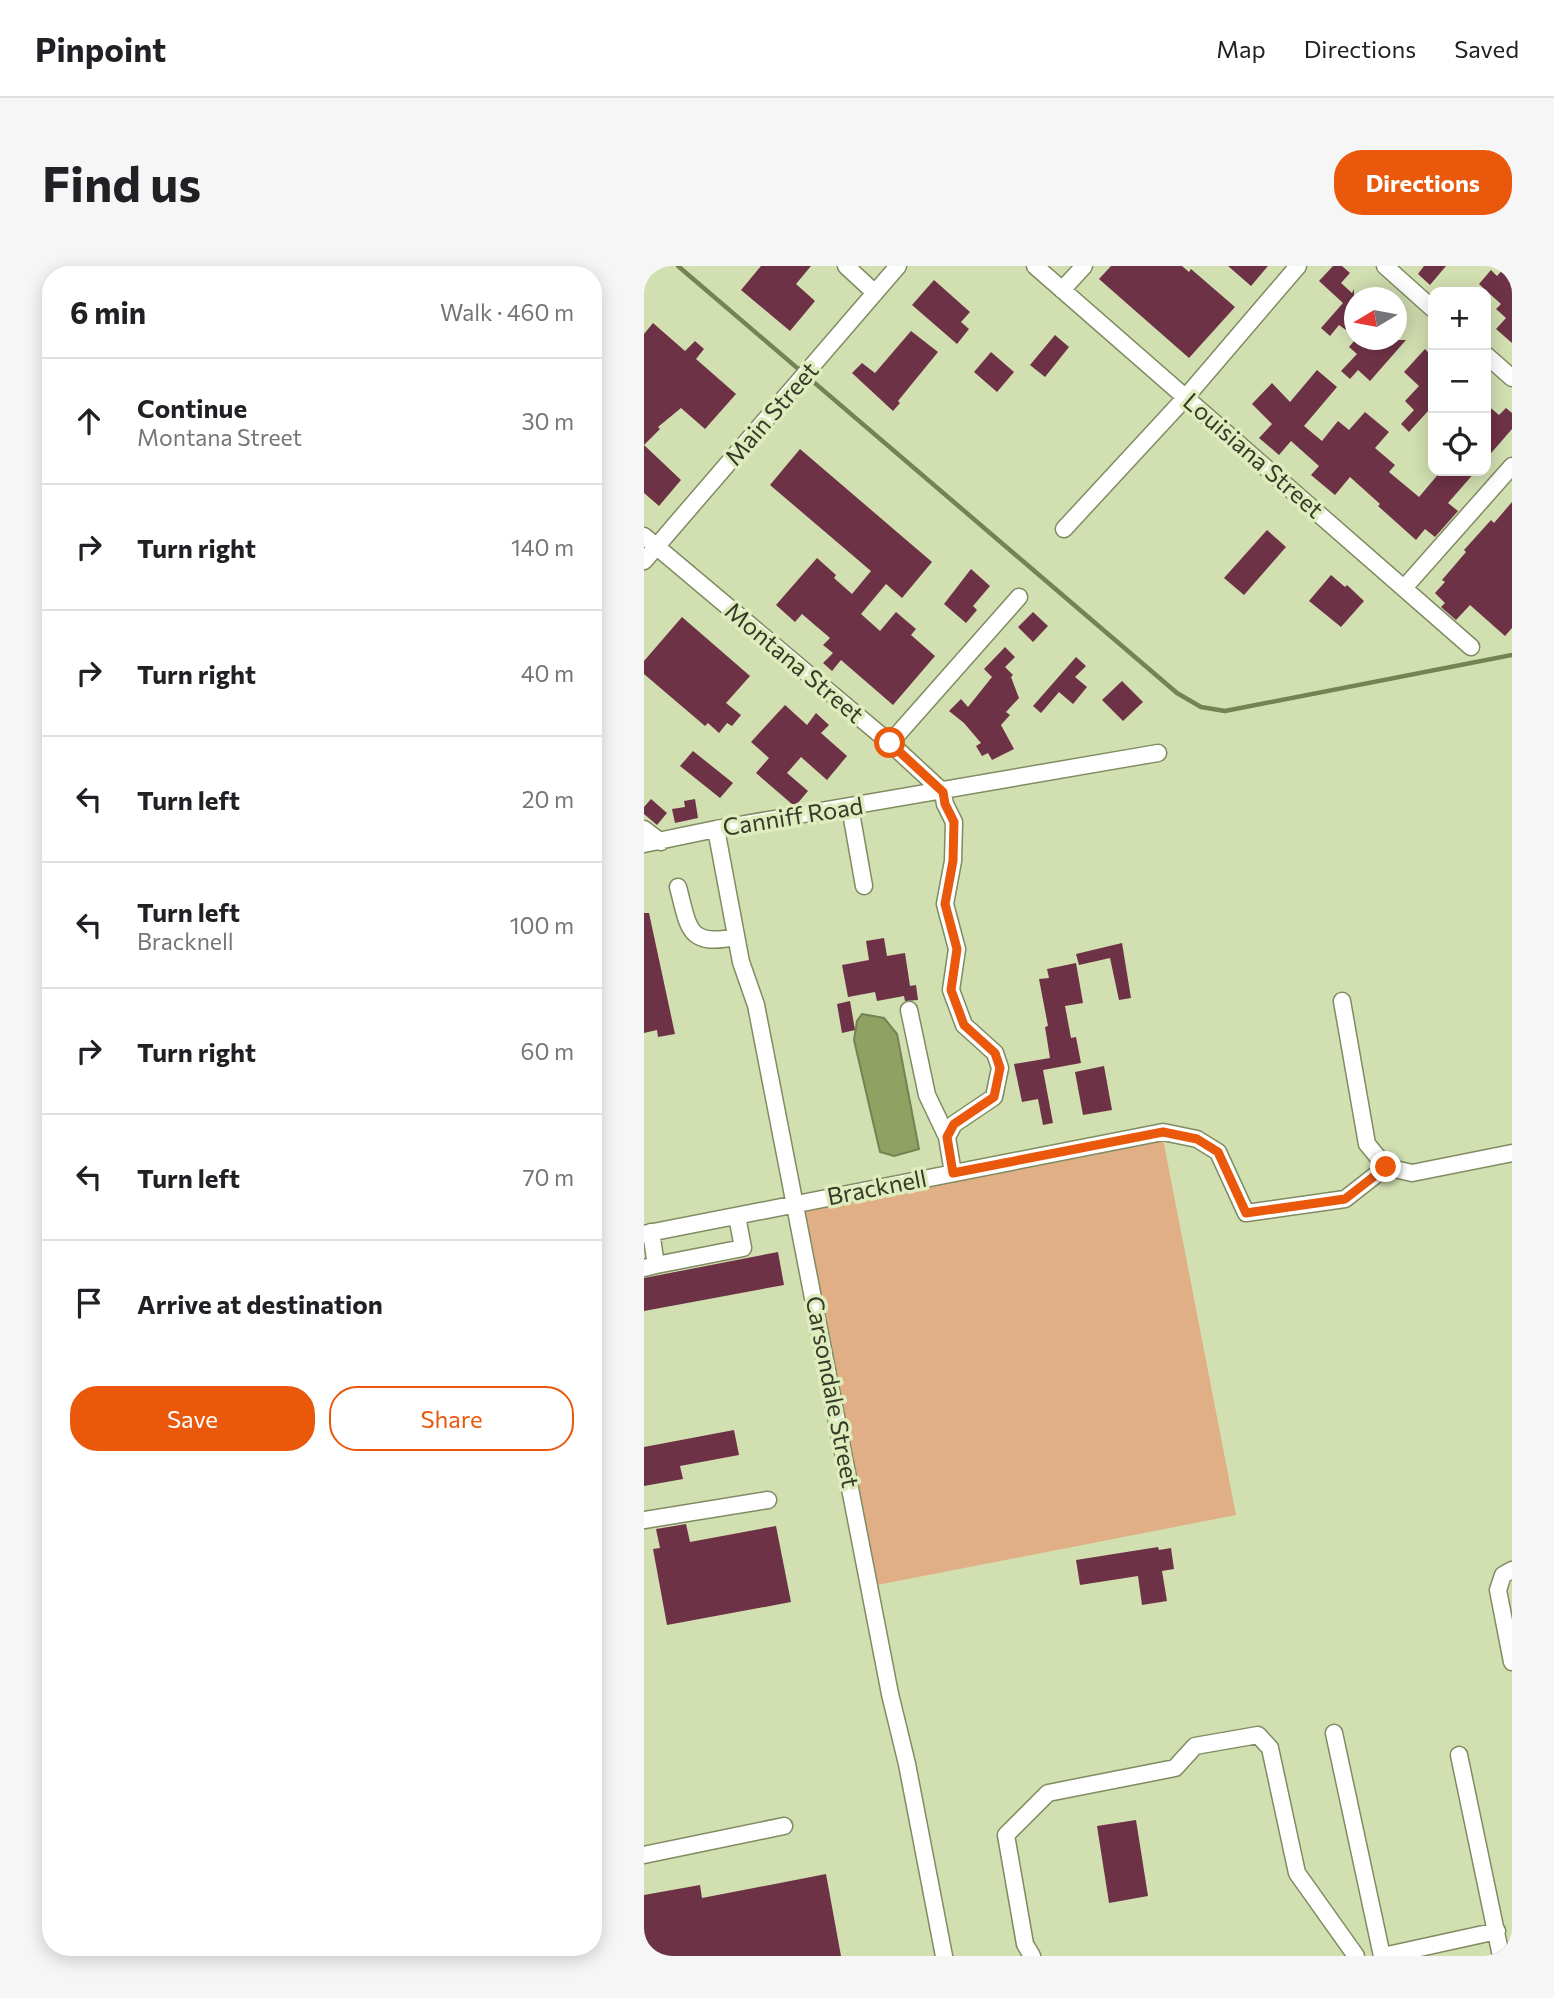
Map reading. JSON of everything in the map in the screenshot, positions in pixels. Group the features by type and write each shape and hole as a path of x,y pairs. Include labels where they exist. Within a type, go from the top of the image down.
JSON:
{"street":[{"path":"846,266 875,293"},
{"name":"Main Street","path":"644,561 650,541 794,390 898,266"},
{"name":"Louisiana Street","path":"1035,266 1471,647"},
{"path":"1062,290 1084,266"},
{"path":"1065,529 1186,397 1298,266"},
{"path":"1385,266 1428,305"},
{"path":"1491,359 1512,378"},
{"path":"1404,589 1512,466"},
{"name":"Montana Street","path":"650,541 890,743 943,792"},
{"path":"890,743 1019,597"},
{"name":"Canniff Road","path":"652,843 716,829 1158,753"},
{"path":"943,792 945,804 954,822 953,861 945,904 957,949 951,990 964,1025 995,1053 1000,1068 994,1097 954,1124 947,1137"},
{"path":"850,807 864,886"},
{"path":"644,829 652,843"},
{"name":"Carsondale Street","path":"716,829 741,962 756,1005 890,1694 907,1764 944,1956"},
{"path":"678,887 688,923 701,939 736,937"},
{"path":"1342,1001 1367,1144 1386,1167 1412,1173 1512,1153"},
{"path":"909,1010 927,1095 947,1137 953,1173"},
{"name":"Bracknell","path":"647,1233 1163,1132 1197,1139 1218,1152 1246,1213 1345,1199 1386,1167"},
{"path":"647,1233 650,1266 743,1248 737,1216"},
{"path":"644,1520 768,1500"},
{"path":"1512,1570 1503,1575 1499,1590 1512,1662"},
{"path":"1334,1733 1382,1956 1496,1931"},
{"path":"1032,1956 1025,1944 1006,1835 1027,1812 1048,1793 1175,1768 1195,1746 1258,1735 1270,1748 1297,1873 1356,1956"},
{"path":"1459,1755 1501,1956"},
{"path":"644,1855 784,1826"}],"shaded area":[{"path":"862,1014 884,1018 897,1034 919,1149 894,1156 880,1152 854,1040 857,1021"},
{"path":"1163,1139 1236,1515 877,1585 804,1209"}],"building":[{"path":"761,266 811,266 796,284 815,301 790,331 741,290"},
{"path":"1111,266 1182,266 1189,272 1191,269 1235,307 1189,358 1099,279"},
{"path":"1228,266 1268,266 1251,286"},
{"path":"1333,266 1342,266 1350,273 1341,283 1345,287 1344,329 1339,325 1330,336 1321,328 1343,303 1319,281"},
{"path":"1424,266 1446,266 1430,285 1418,274"},
{"path":"1506,266 1512,266 1512,343 1496,329 1506,318 1496,309 1501,304 1491,295 1491,287 1482,287 1479,284 1491,270 1497,276"},
{"path":"934,280 970,312 961,322 969,329 957,344 912,305"},
{"path":"653,323 685,351 695,341 704,349 696,359 736,394 705,429 681,408 658,427 660,429 644,445 644,334"},
{"path":"911,331 938,352 893,411 852,373 862,363 875,373"},
{"path":"1055,335 1069,347 1045,377 1030,365"},
{"path":"1425,349 1428,352 1428,411 1409,432 1401,424 1414,410 1405,401 1419,386 1404,372"},
{"path":"1352,350 1397,350 1370,381 1358,370 1350,379 1341,371 1357,354"},
{"path":"991,352 1014,372 997,392 974,372"},
{"path":"1317,370 1337,387 1304,426 1322,441 1338,421 1349,430 1365,412 1389,432 1375,448 1395,465 1389,472 1419,497 1437,476 1472,476 1448,503 1458,511 1435,537 1425,529 1416,540 1350,477 1335,495 1311,475 1319,466 1291,441 1279,455 1259,438 1272,424 1252,404 1272,383 1290,402"},
{"path":"1491,408 1499,415 1506,408 1512,413 1512,429 1491,453"},
{"path":"644,445 681,480 659,506 644,493"},
{"path":"800,449 932,562 902,598 886,584 861,614 880,631 896,612 916,629 911,635 935,656 893,705 841,660 832,671 823,663 833,653 823,645 830,638 802,614 795,622 776,605 817,558 852,594 871,571 770,485"},
{"path":"1512,502 1512,628 1505,636 1470,605 1456,620 1441,607 1445,603 1435,593 1445,582 1442,580 1466,552 1464,550 1491,520 1494,523"},
{"path":"1267,530 1286,547 1244,595 1224,578"},
{"path":"971,569 990,586 973,606 977,610 966,623 944,604"},
{"path":"1331,575 1364,601 1341,627 1309,601"},
{"path":"1033,612 1048,626 1033,642 1018,627"},
{"path":"682,617 750,676 726,703 741,715 732,726 727,723 719,733 708,723 705,726 644,674 644,661"},
{"path":"1005,647 1015,657 1005,667 1013,675 1011,677 1019,698 1006,712 1010,715 1001,725 1014,749 992,760 988,753 982,756 976,746 981,743 964,723 949,711 961,699 968,707 992,677 984,669"},
{"path":"1076,657 1086,666 1075,677 1087,687 1073,704 1059,692 1041,713 1033,706"},
{"path":"1122,681 1143,702 1123,721 1102,700"},
{"path":"785,705 807,725 816,713 829,725 821,733 847,756 827,780 801,757 787,773 808,791 793,805 756,773 769,758 751,742"},
{"path":"693,751 733,783 720,798 680,766"},
{"path":"651,799 667,813 657,825 644,814 644,807"},
{"path":"695,799 698,818 675,823 672,809 685,807 684,801"},
{"path":"644,913 649,913 675,1034 658,1037 657,1030 644,1033"},
{"path":"884,938 887,956 905,953 910,986 916,985 918,1000 905,1001 904,996 877,1001 875,992 848,997 842,965 869,960 866,941"},
{"path":"1122,943 1131,998 1119,1000 1110,958 1079,965 1076,954"},
{"path":"1076,963 1083,1003 1065,1006 1071,1038 1076,1037 1081,1063 1043,1070 1053,1123 1043,1125 1038,1099 1022,1102 1014,1064 1050,1058 1045,1027 1048,1026 1039,979 1049,978 1047,969"},
{"path":"850,1001 855,1030 842,1033 837,1004"},
{"path":"1104,1066 1112,1110 1083,1115 1075,1072"},
{"path":"778,1252 784,1285 644,1311 644,1278"},
{"path":"734,1430 739,1455 680,1466 683,1479 644,1486 644,1447"},
{"path":"686,1524 690,1542 776,1526 791,1602 667,1625 653,1549 660,1548 656,1529"},
{"path":"1158,1547 1159,1550 1171,1548 1174,1569 1162,1571 1167,1601 1142,1605 1138,1576 1080,1585 1076,1560"},
{"path":"1136,1820 1148,1896 1109,1903 1097,1826"},
{"path":"826,1874 841,1956 644,1956 644,1895 700,1885 702,1898"}],"waterway":[{"path":"678,266 1177,693 1201,707 1225,711 1512,655"}],"route":[{"path":"890,743 943,792 945,804 954,822 953,861 945,904 957,949 951,990 964,1025 995,1053 1000,1068 994,1097 954,1124 947,1137 953,1173 1163,1132 1197,1139 1218,1152 1246,1213 1345,1199 1386,1167"}]}
